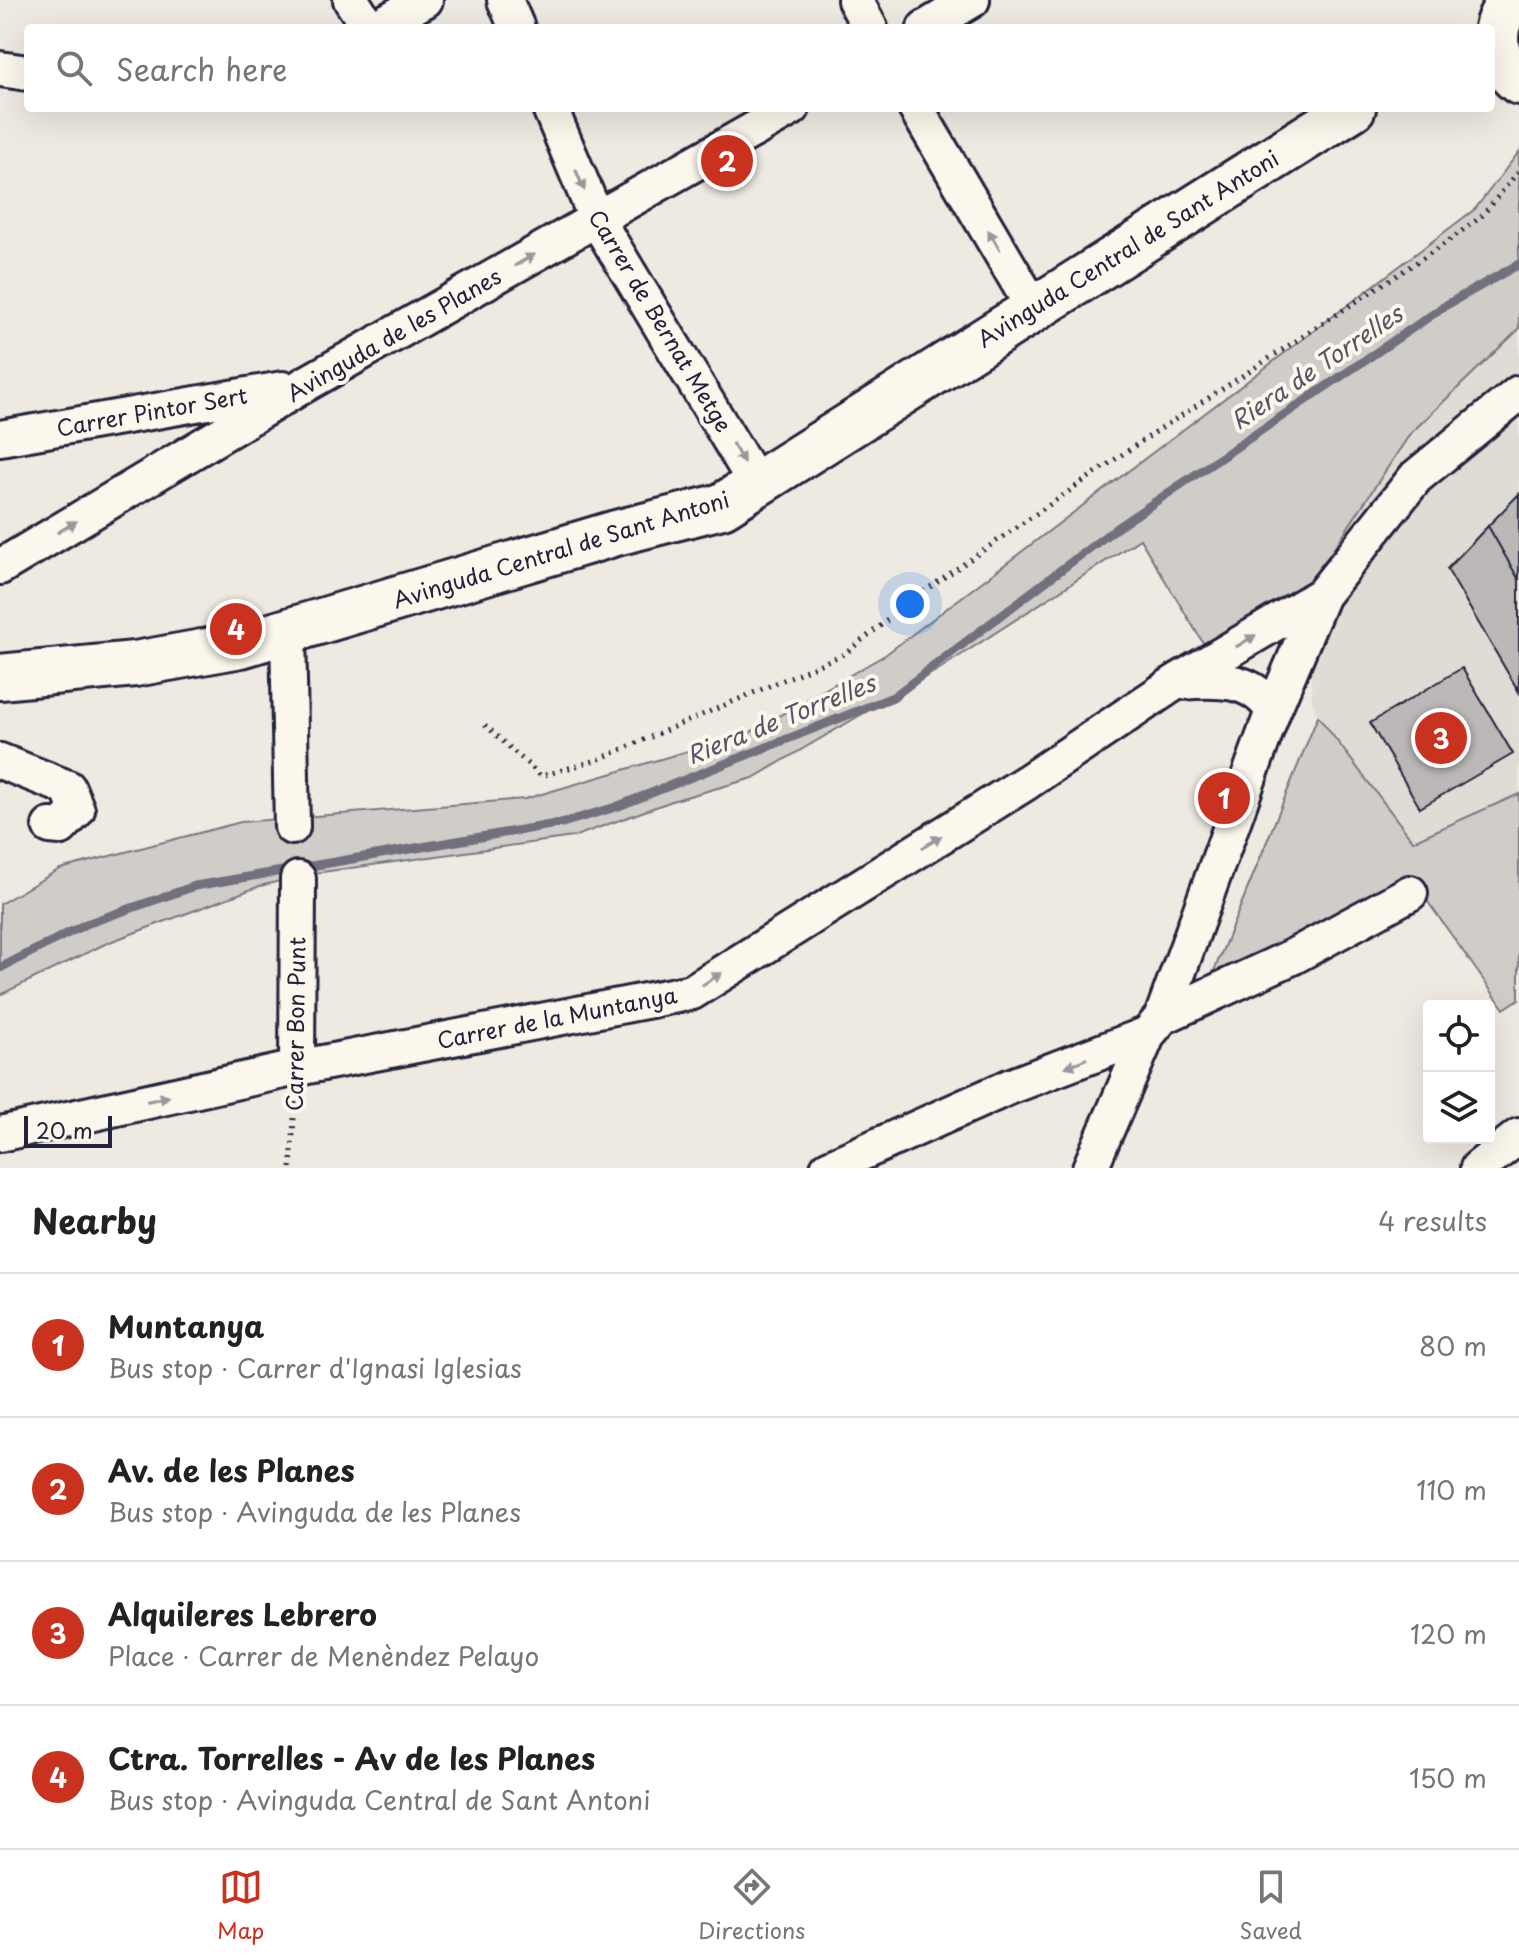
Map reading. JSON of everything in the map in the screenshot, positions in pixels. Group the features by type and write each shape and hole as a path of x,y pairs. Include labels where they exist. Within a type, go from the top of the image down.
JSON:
{"main road":[{"path":"1499,15 1498,53 1507,78"},
{"name":"Avinguda Central de Sant Antoni","path":"0,677 198,655 616,533 722,506 758,487 1033,307 1347,112"}],"street":[{"path":"351,0 366,24"},
{"path":"382,24 425,0"},
{"path":"505,0 515,24"},
{"path":"855,0 868,24"},
{"path":"932,24 972,0"},
{"path":"0,69 24,72"},
{"name":"Carrer de Bernat Metge","path":"552,112 597,220 758,487"},
{"name":"Avinguda de les Planes","path":"0,567 304,385 785,112"},
{"path":"918,112 1033,307"},
{"name":"Carrer Pintor Sert","path":"0,438 304,385"},
{"path":"1090,1168 1155,1026 1273,711 1322,595 1416,477 1519,393"},
{"name":"Carrer de la Muntanya","path":"0,1134 297,1068 692,992 1027,782 1176,682 1322,595"},
{"path":"288,631 292,827"},
{"name":"Carrer de la Muntanya","path":"1176,682 1225,678 1265,698 1273,711"},
{"path":"0,761 68,788 77,810 61,827 50,826"},
{"name":"Carrer Bon Punt","path":"297,1068 298,879"},
{"path":"828,1168 1155,1026 1410,893"},
{"path":"1478,1168 1519,1136"}],"path":[{"path":"485,725 541,776 597,760 846,653 920,594 1136,445 1440,247 1481,217 1519,171"},
{"name":"Carrer Bon Punt","path":"291,1168 297,1068"}],"shaded area":[{"path":"1519,152 1519,329 1410,434 1307,589 1205,646 1140,539 941,668 753,778 675,800 573,837 308,874 260,886 107,943 0,995 0,904 60,869 241,822 525,799 749,733 885,655 1475,209"},
{"path":"1519,329 1519,794 1413,841 1318,716 1312,701 1307,589 1410,434"},
{"path":"1318,716 1413,841 1519,794 1519,999 1504,1009 1411,878 1212,976"}],"building":[{"path":"1519,494 1519,580 1488,526"},
{"path":"1488,526 1519,580 1519,692 1447,569"},
{"path":"1462,668 1513,754 1420,808 1370,723"}],"waterway":[{"name":"Riera de Torrelles","path":"0,968 86,924 195,886 562,823 616,807 893,697 1115,529 1448,304 1519,264"}],"place":[{"name":"Av. de les Planes","path":"727,161"},
{"name":"Ctra. Torrelles - Av de les Planes","path":"236,629"},
{"name":"Alquileres Lebrero","path":"1441,738"},
{"name":"Muntanya","path":"1224,798"}]}
